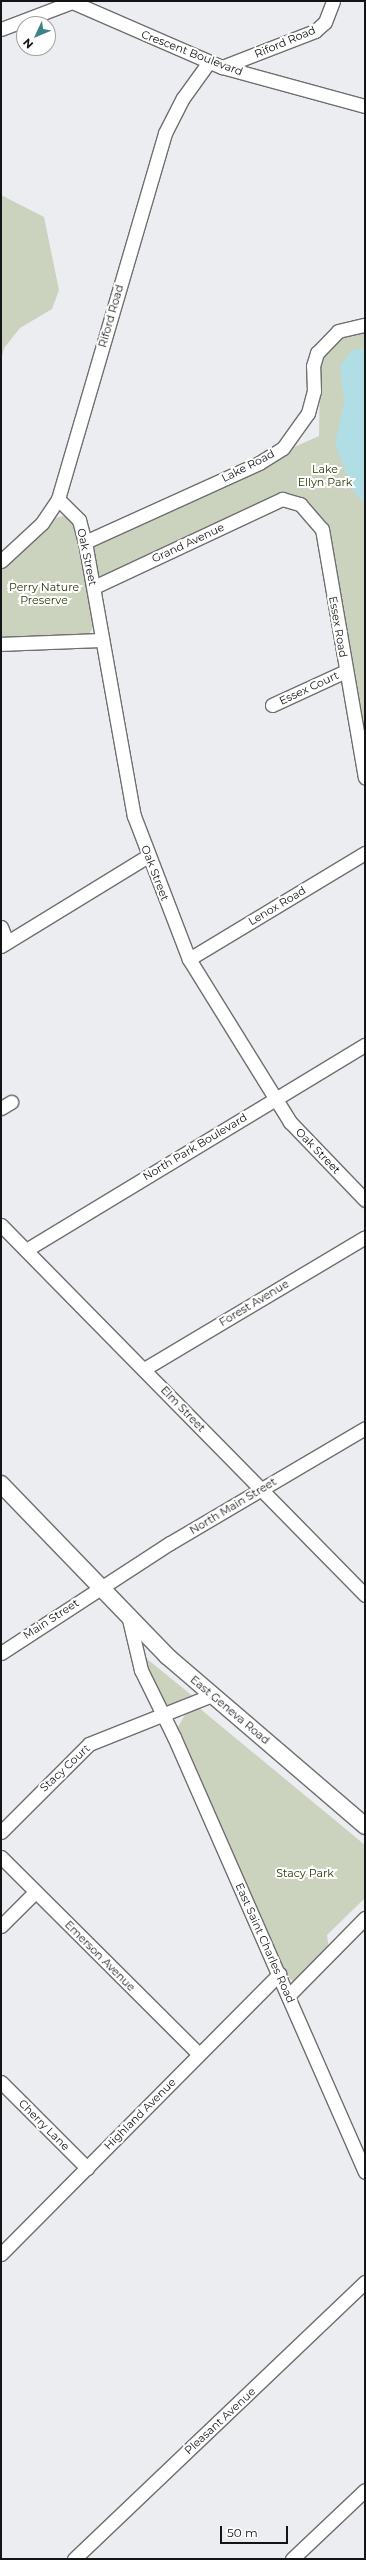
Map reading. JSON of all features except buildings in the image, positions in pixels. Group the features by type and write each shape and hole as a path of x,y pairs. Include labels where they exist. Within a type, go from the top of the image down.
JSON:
{"main road":[{"path":"1,1484 102,1586"},
{"name":"East Geneva Road","path":"102,1586 128,1615 212,1695 363,1821"}],"street":[{"name":"Riford Road","path":"222,67 315,31 325,22 333,1"},
{"name":"Crescent Boulevard","path":"71,2 222,67 365,106"},
{"path":"1,29 71,2"},
{"name":"Riford Road","path":"1,561 42,523 58,499 165,133 183,98 210,62"},
{"name":"Lake Road","path":"85,542 259,463 283,448 308,413 314,391 313,366 317,353 338,331 365,325"},
{"name":"Oak Street","path":"58,499 79,520 94,587 101,640 134,816 148,856 189,959 274,1100 290,1122 365,1200"},
{"name":"Grand Avenue","path":"94,587 282,499"},
{"name":"Essex Road","path":"282,499 300,504 322,529 365,777"},
{"path":"1,644 101,640"},
{"name":"Essex Court","path":"272,705 346,671"},
{"name":"Lenox Road","path":"189,959 365,853"},
{"path":"1,927 4,944 148,856"},
{"name":"North Park Boulevard","path":"26,1250 365,1045"},
{"name":"Elm Street","path":"1,1225 144,1368 365,1594"},
{"name":"Forest Avenue","path":"144,1368 365,1237"},
{"name":"North Main Street","path":"102,1586 261,1489 365,1428"},
{"name":"Main Street","path":"1,1653 102,1586"},
{"name":"East Saint Charles Road","path":"128,1615 135,1654 279,1974 365,2172"},
{"name":"Stacy Court","path":"1,1832 85,1747 212,1695"},
{"name":"Emerson Avenue","path":"1,1857 199,2054"},
{"path":"1,1926 35,1892"},
{"path":"288,1996 365,1918"},
{"name":"Highland Avenue","path":"1,2254 279,1974"},
{"name":"Cherry Lane","path":"1,2082 87,2168"},
{"name":"Pleasant Avenue","path":"74,2559 365,2282"},
{"path":"292,2559 365,2490"}],"green space":[{"path":"1,195 44,217 59,290 52,309 20,328 4,348 1,361"},
{"name":"Lake Ellyn Park","path":"365,330 365,730 325,520 300,509 280,504 97,589 94,626 88,636 1,640 1,570 53,519 66,515 76,530 79,543 319,436 320,357 336,338"},
{"path":"141,1654 195,1698 166,1710 140,1655"},
{"name":"Stacy Park","path":"198,1707 365,1845 365,1898 327,1935 329,1949 294,1982 285,1975 178,1727 187,1711"}],"water":[{"path":"365,347 365,504 352,489 335,444 344,402 340,366 351,351"}],"park label":[{"name":"Perry Nature Preserve","path":"44,594"}]}
